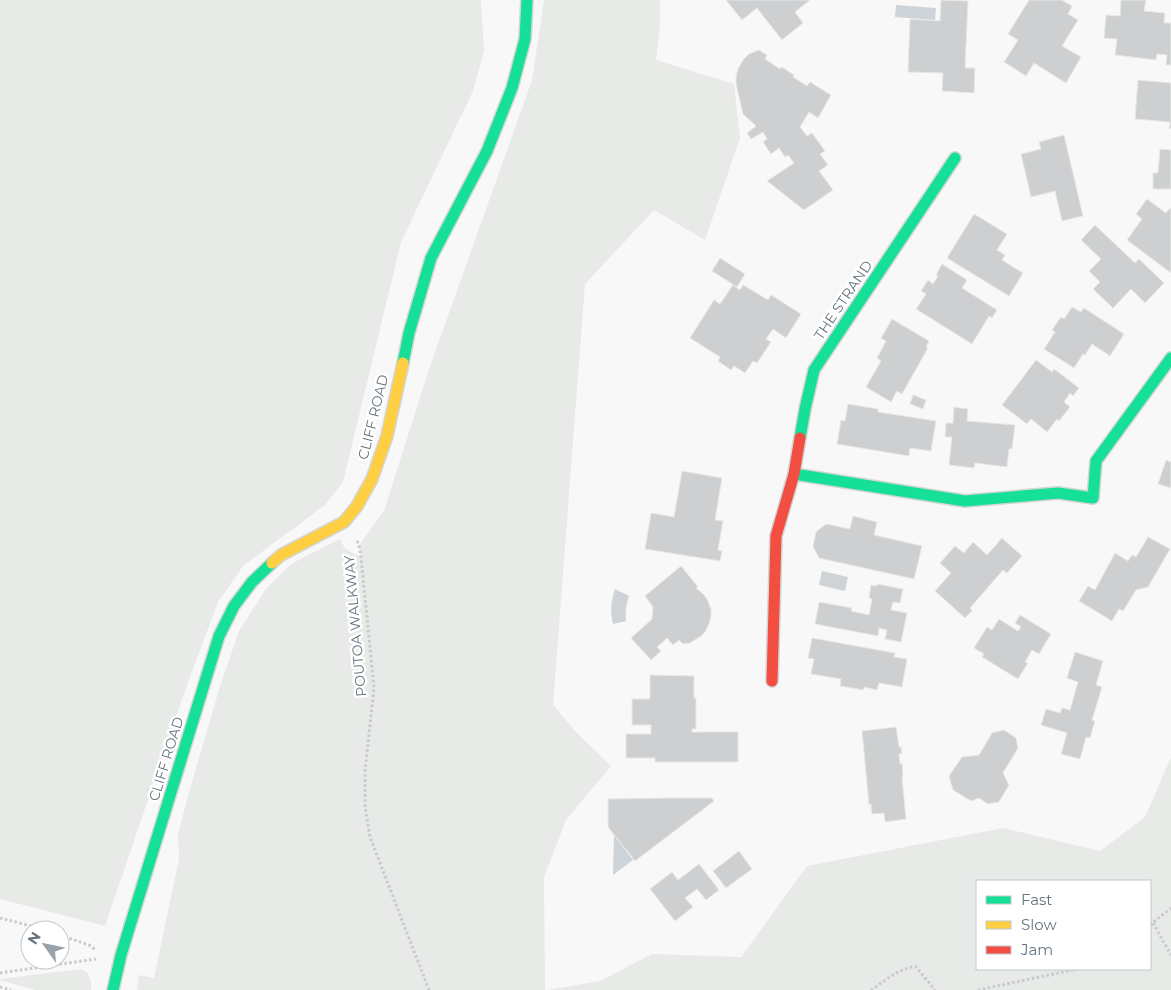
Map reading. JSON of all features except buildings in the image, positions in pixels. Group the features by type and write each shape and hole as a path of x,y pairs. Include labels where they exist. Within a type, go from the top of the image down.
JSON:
{"street":[{"name":"CLIFF ROAD","path":"112,990 219,636 234,606 252,582 282,555 344,522 358,506 372,479 387,436 409,333 431,258 487,151 512,88 525,39 527,0"},
{"name":"THE STRAND","path":"772,681 776,536 794,474 814,370 955,158"},
{"path":"794,474 965,501 1058,493 1093,498 1096,461 1171,358"}],"path":[{"name":"POUTOA WALKWAY","path":"344,522 359,545 374,688 365,771 365,806 370,837 429,990"},
{"path":"1171,908 1151,924 1171,955"},
{"path":"0,918 20,923"},
{"path":"70,938 89,945 107,957"},
{"path":"0,973 122,955"},
{"path":"871,990 910,966 916,966 935,990"},
{"path":"978,990 1072,970"},
{"path":"0,987 10,990"}],"shaded area":[{"path":"0,0 481,0 484,51 473,91 401,242 343,482 325,505 243,566 218,602 186,688 105,926 0,899"},
{"path":"544,0 660,0 660,25 656,60 734,84 740,138 705,240 654,210 585,284 553,705 576,732 611,766 566,820 544,877 545,990 137,990 139,975 154,978 179,859 178,834 220,686 239,631 266,589 291,564 340,539 345,549 361,557 359,545 384,511 429,369 532,80"},
{"path":"896,5 936,8 935,20 895,17"},
{"path":"822,571 848,577 845,591 819,585"},
{"path":"615,589 629,596 626,621 613,624 611,606"},
{"path":"1171,757 1171,990 547,990 600,981 652,954 741,957 807,866 1003,828 1100,851 1145,817"},
{"path":"614,835 633,860 613,875"},
{"path":"81,969 90,978 91,990 35,990 0,980 0,979"}],"traffic: fast":[{"path":"403,363 409,333 431,258 487,151 512,88 525,39 527,0"},
{"path":"800,438 814,370 955,158"},
{"path":"794,474 965,501 1058,493 1093,498 1096,461 1171,358"},
{"path":"113,990 121,955 219,636 234,606 252,582 272,563"}],"traffic: slow":[{"path":"272,563 281,555 344,522 357,506 372,479 387,436 403,363"}],"traffic: jam":[{"path":"772,681 776,536 794,474 800,438"}]}
